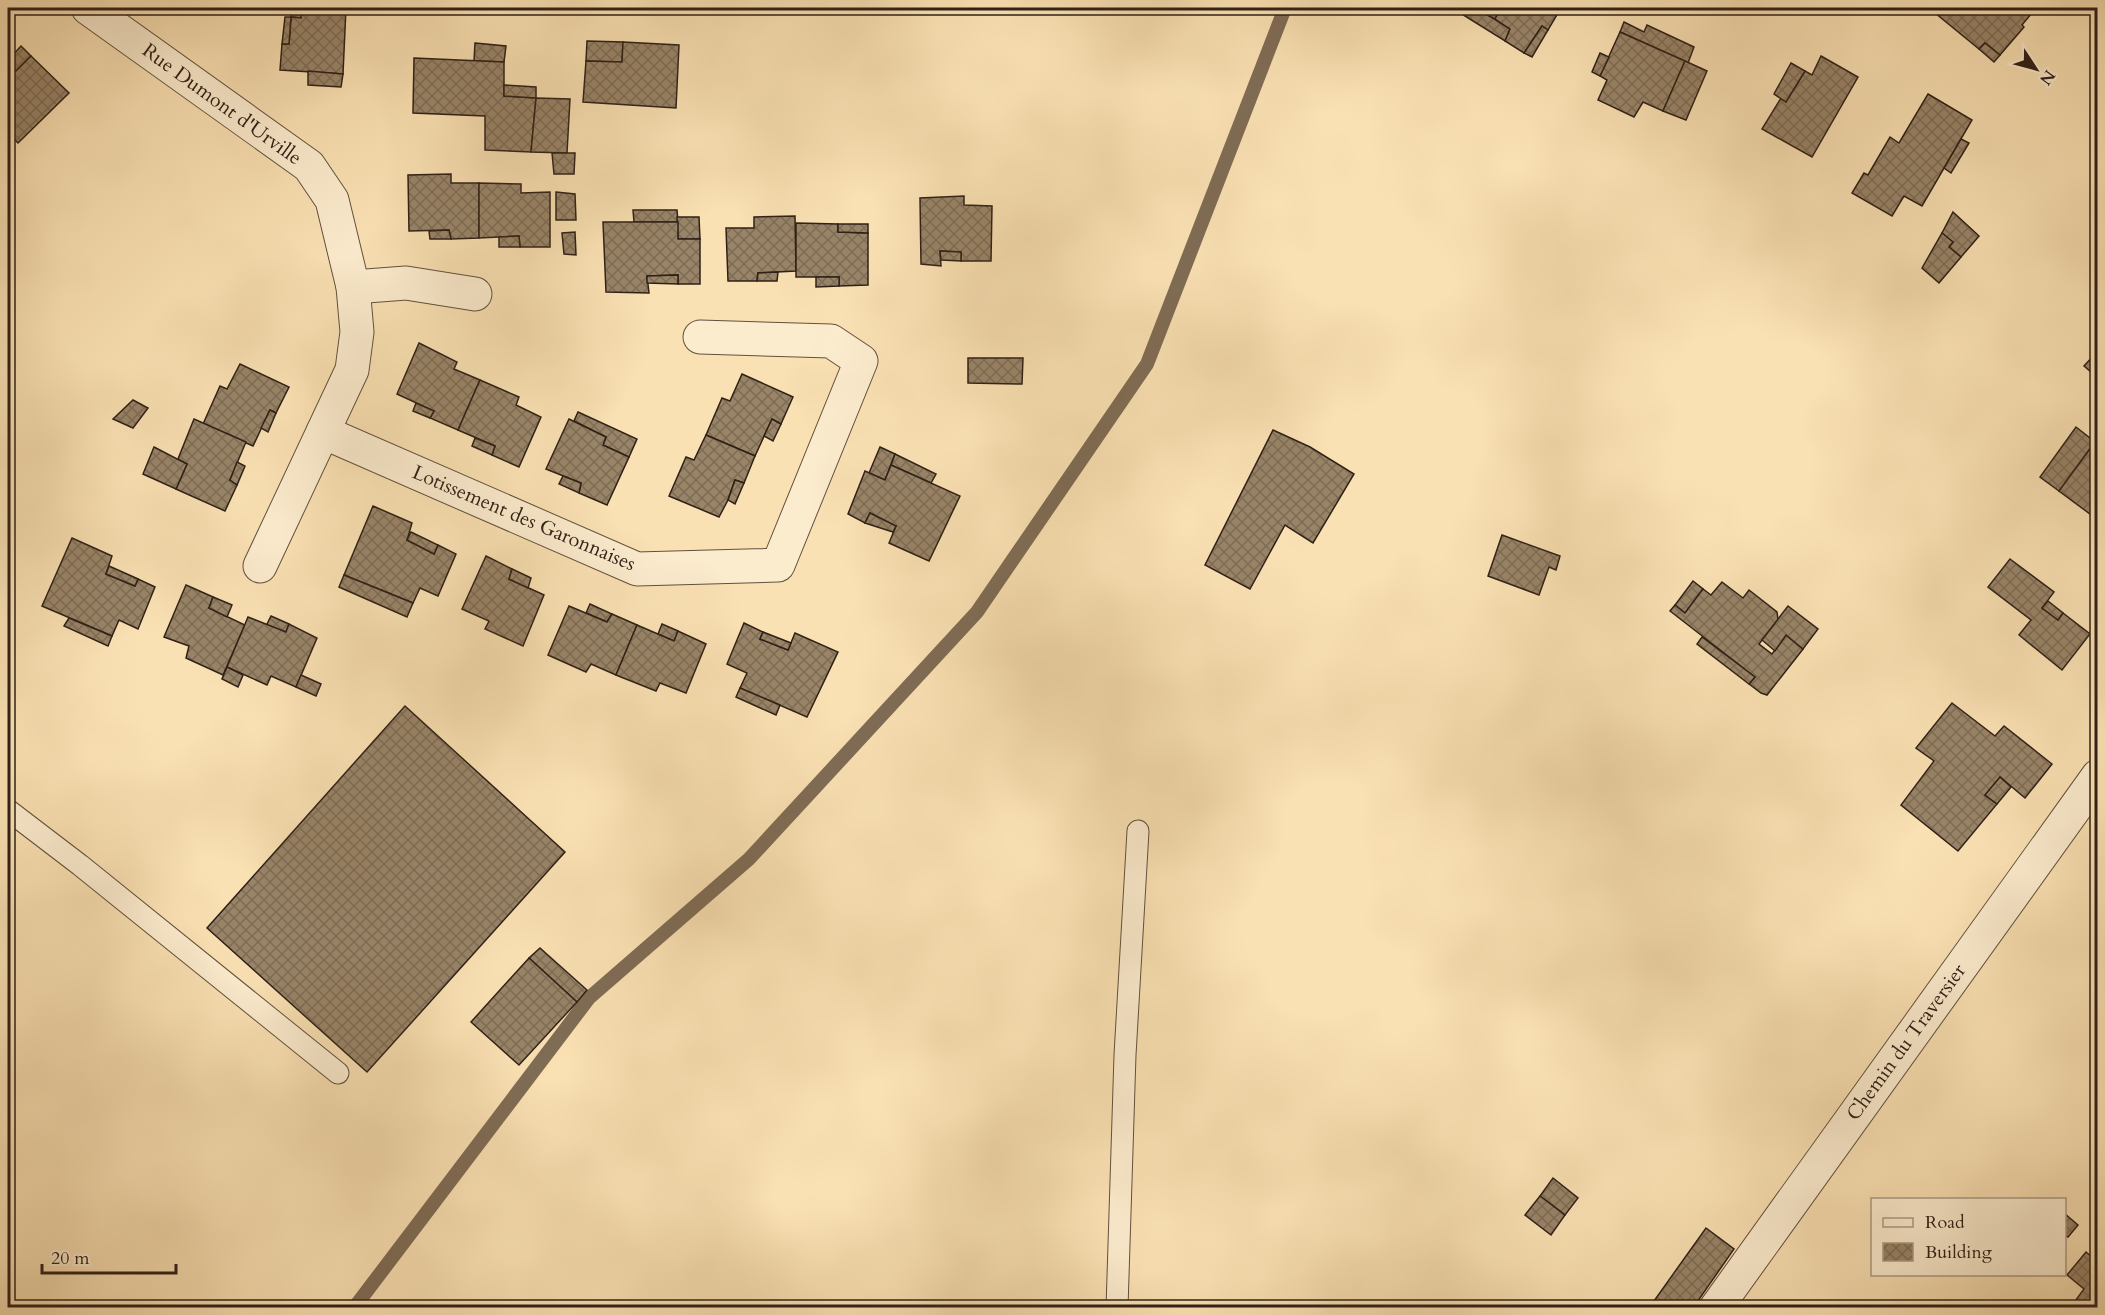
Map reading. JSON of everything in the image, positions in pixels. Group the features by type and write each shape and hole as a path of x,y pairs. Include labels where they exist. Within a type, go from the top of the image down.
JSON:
{"street":[{"name":"Rue Dumont d'Urville","path":"88,8 309,166 332,200 353,287"},
{"path":"260,566 352,370 357,332 353,287 406,283 475,294"},
{"name":"Lotissement des Garonnaises","path":"323,432 637,569 778,565 861,361 831,341 700,337"},
{"name":"Chemin du Traversier","path":"1716,1308 2097,776"}],"lane":[{"path":"8,810 81,865 339,1073"},
{"path":"1117,1308 1125,1055 1138,831"}],"building":[{"path":"292,8 301,8 301,18 291,17"},
{"path":"301,8 346,8 343,74 280,70 282,44 289,44 291,17 301,18"},
{"path":"1460,8 1482,8 1485,13 1510,29 1505,41 1457,11"},
{"path":"1492,8 1501,8 1495,19 1487,15"},
{"path":"1501,8 1561,8 1548,30 1542,26 1524,53 1505,41 1510,29 1495,19"},
{"path":"1929,8 2036,8 2022,25 2024,27 2000,55 1985,43 1979,49"},
{"path":"285,17 291,17 289,44 282,44"},
{"path":"1624,22 1644,32 1647,25 1694,47 1688,63 1620,32"},
{"path":"1542,26 1548,30 1532,57 1524,53"},
{"path":"1620,32 1685,61 1663,111 1643,102 1634,117 1598,100 1607,80 1600,76"},
{"path":"587,41 623,42 622,62 586,61"},
{"path":"623,42 679,45 676,108 583,102 586,61 622,62"},
{"path":"475,43 506,46 504,62 474,61"},
{"path":"1985,43 2000,55 1994,62 1979,49"},
{"path":"21,46 31,56 8,79 8,60"},
{"path":"1600,53 1609,57 1600,76 1592,72"},
{"path":"31,56 69,93 18,143 8,133 8,79"},
{"path":"1821,56 1858,77 1812,157 1762,129 1781,98 1786,102 1805,71 1812,75"},
{"path":"414,58 504,62 504,96 536,98 531,152 485,150 485,116 413,113"},
{"path":"1685,61 1707,71 1686,120 1663,111"},
{"path":"1791,63 1805,71 1786,102 1774,94"},
{"path":"308,71 343,74 341,87 308,85"},
{"path":"504,85 536,87 536,98 504,96"},
{"path":"1928,94 1972,120 1922,206 1904,196 1892,216 1852,193 1864,173 1868,175 1890,137 1899,143"},
{"path":"536,98 570,99 567,153 531,152"},
{"path":"1961,139 1969,143 1951,173 1944,168"},
{"path":"552,153 575,153 574,174 554,174"},
{"path":"451,174 451,183 479,183 479,238 451,239 449,230 409,231 408,175"},
{"path":"479,183 521,184 521,193 550,192 550,247 520,247 519,236 479,238"},
{"path":"556,192 575,194 576,220 556,220"},
{"path":"964,196 964,205 992,206 991,261 961,261 961,252 940,251 941,266 921,264 920,198"},
{"path":"633,210 677,210 678,222 634,222"},
{"path":"1953,212 1979,236 1961,257 1949,247 1953,242 1942,233"},
{"path":"795,216 796,271 758,273 757,281 728,281 726,228 754,228 754,217"},
{"path":"677,217 699,217 700,239 678,239"},
{"path":"603,222 678,222 678,239 700,239 700,284 678,284 678,275 647,276 649,293 606,292"},
{"path":"796,223 838,224 838,232 868,233 868,285 839,286 839,277 796,277"},
{"path":"838,224 868,224 868,233 838,232"},
{"path":"449,230 451,239 430,239 429,231"},
{"path":"575,232 576,255 564,254 562,233"},
{"path":"1942,233 1953,242 1949,247 1961,257 1939,283 1922,268"},
{"path":"519,236 520,247 499,247 499,237"},
{"path":"940,251 961,252 961,261 941,260"},
{"path":"778,272 777,281 757,281 758,273"},
{"path":"678,275 678,284 647,283 647,276"},
{"path":"816,277 839,277 839,286 816,287"},
{"path":"419,343 457,362 454,369 480,380 458,430 430,418 434,411 397,394"},
{"path":"2098,351 2098,378 2084,366"},
{"path":"968,358 1023,358 1022,384 968,383"},
{"path":"240,364 289,387 276,413 270,410 253,446 203,424 220,386 227,389"},
{"path":"742,374 793,397 781,424 772,419 755,456 706,435 722,398 730,401"},
{"path":"480,380 519,397 516,405 541,417 519,467 492,455 495,446 458,430"},
{"path":"133,400 148,408 133,428 113,419"},
{"path":"416,403 434,411 430,418 413,411"},
{"path":"270,410 276,413 268,432 261,428"},
{"path":"578,412 637,439 629,457 603,445 606,437 574,421"},
{"path":"194,419 246,442 230,480 237,485 225,511 176,489 187,464 178,459"},
{"path":"569,419 606,437 603,445 629,457 607,505 579,493 581,483 546,469"},
{"path":"772,419 781,424 773,441 764,436"},
{"path":"2076,427 2095,442 2059,491 2040,477"},
{"path":"1273,430 1310,447 1354,474 1313,543 1285,525 1250,589 1205,565"},
{"path":"706,435 755,456 744,483 735,480 719,517 669,496 686,457 694,460"},
{"path":"475,438 495,446 492,455 472,446"},
{"path":"2095,442 2098,443 2098,520 2059,491"},
{"path":"154,447 187,464 176,489 143,474"},
{"path":"880,447 895,454 885,480 869,473"},
{"path":"895,454 936,474 931,483 891,465"},
{"path":"237,462 245,466 237,485 230,480"},
{"path":"891,465 960,496 929,561 889,543 896,526 870,513 865,523 848,514 865,471 885,480"},
{"path":"563,476 581,483 579,493 559,484"},
{"path":"735,480 744,483 735,504 728,500"},
{"path":"373,506 412,523 407,540 434,554 438,545 456,554 438,596 420,588 413,603 344,575"},
{"path":"870,513 896,526 893,532 865,523"},
{"path":"411,532 438,545 434,554 407,540"},
{"path":"1502,535 1560,556 1556,570 1549,567 1539,595 1488,576"},
{"path":"72,538 112,556 106,574 135,586 138,579 155,587 138,629 119,620 112,636 42,606"},
{"path":"486,556 512,569 509,579 544,595 523,646 485,629 489,621 462,609"},
{"path":"2010,559 2054,592 2042,608 2058,620 2063,613 2090,634 2062,670 2019,635 2031,620 1988,587"},
{"path":"109,566 138,579 135,586 106,574"},
{"path":"512,569 531,578 528,588 509,579"},
{"path":"344,575 413,603 407,617 339,587"},
{"path":"1693,581 1703,589 1685,613 1675,605"},
{"path":"1722,582 1743,598 1749,590 1777,612 1778,620 1759,644 1772,654 1786,635 1803,649 1767,695 1749,684 1755,677 1670,611 1675,605 1685,613 1703,589 1711,595"},
{"path":"186,585 213,597 209,608 245,625 223,675 186,658 189,646 164,637"},
{"path":"213,597 232,605 227,617 209,608"},
{"path":"2048,601 2063,613 2058,620 2042,608"},
{"path":"590,604 612,614 607,622 586,613"},
{"path":"569,606 607,622 612,614 637,625 616,675 591,664 586,672 548,655"},
{"path":"1788,606 1818,629 1803,649 1786,635 1775,651 1762,640"},
{"path":"271,616 289,624 286,632 266,626"},
{"path":"248,617 286,632 289,624 317,638 296,687 271,676 267,685 227,667"},
{"path":"69,618 112,636 108,646 64,626"},
{"path":"744,623 763,632 760,639 788,650 795,633 838,652 807,717 740,688 747,673 727,664"},
{"path":"662,624 678,631 674,641 658,634"},
{"path":"637,625 674,641 678,631 706,644 686,693 660,683 656,691 616,675"},
{"path":"763,632 791,643 788,650 760,639"},
{"path":"1702,637 1755,677 1749,684 1697,644"},
{"path":"227,667 243,675 238,687 222,679"},
{"path":"301,675 321,684 316,696 296,687"},
{"path":"740,688 780,705 776,715 736,697"},
{"path":"1952,703 1995,736 2004,726 2052,764 2025,798 2000,777 1985,795 1997,804 1958,851 1901,805 1934,761 1916,748"},
{"path":"405,706 565,852 367,1072 207,928"},
{"path":"2000,777 2011,787 1997,804 1985,795"},
{"path":"540,948 587,990 577,1002 529,958"},
{"path":"529,958 577,1002 519,1065 471,1022"},
{"path":"1553,1178 1578,1198 1565,1215 1540,1196"},
{"path":"1540,1196 1565,1215 1551,1235 1525,1215"},
{"path":"2066,1215 2078,1225 2068,1237 2066,1236"},
{"path":"1706,1228 1734,1249 1693,1308 1649,1308"},
{"path":"2086,1252 2098,1262 2098,1308 2070,1308 2084,1289 2067,1275"}],"waterway":[{"path":"354,1308 589,998 749,859 977,612 1147,364 1285,8"}]}
